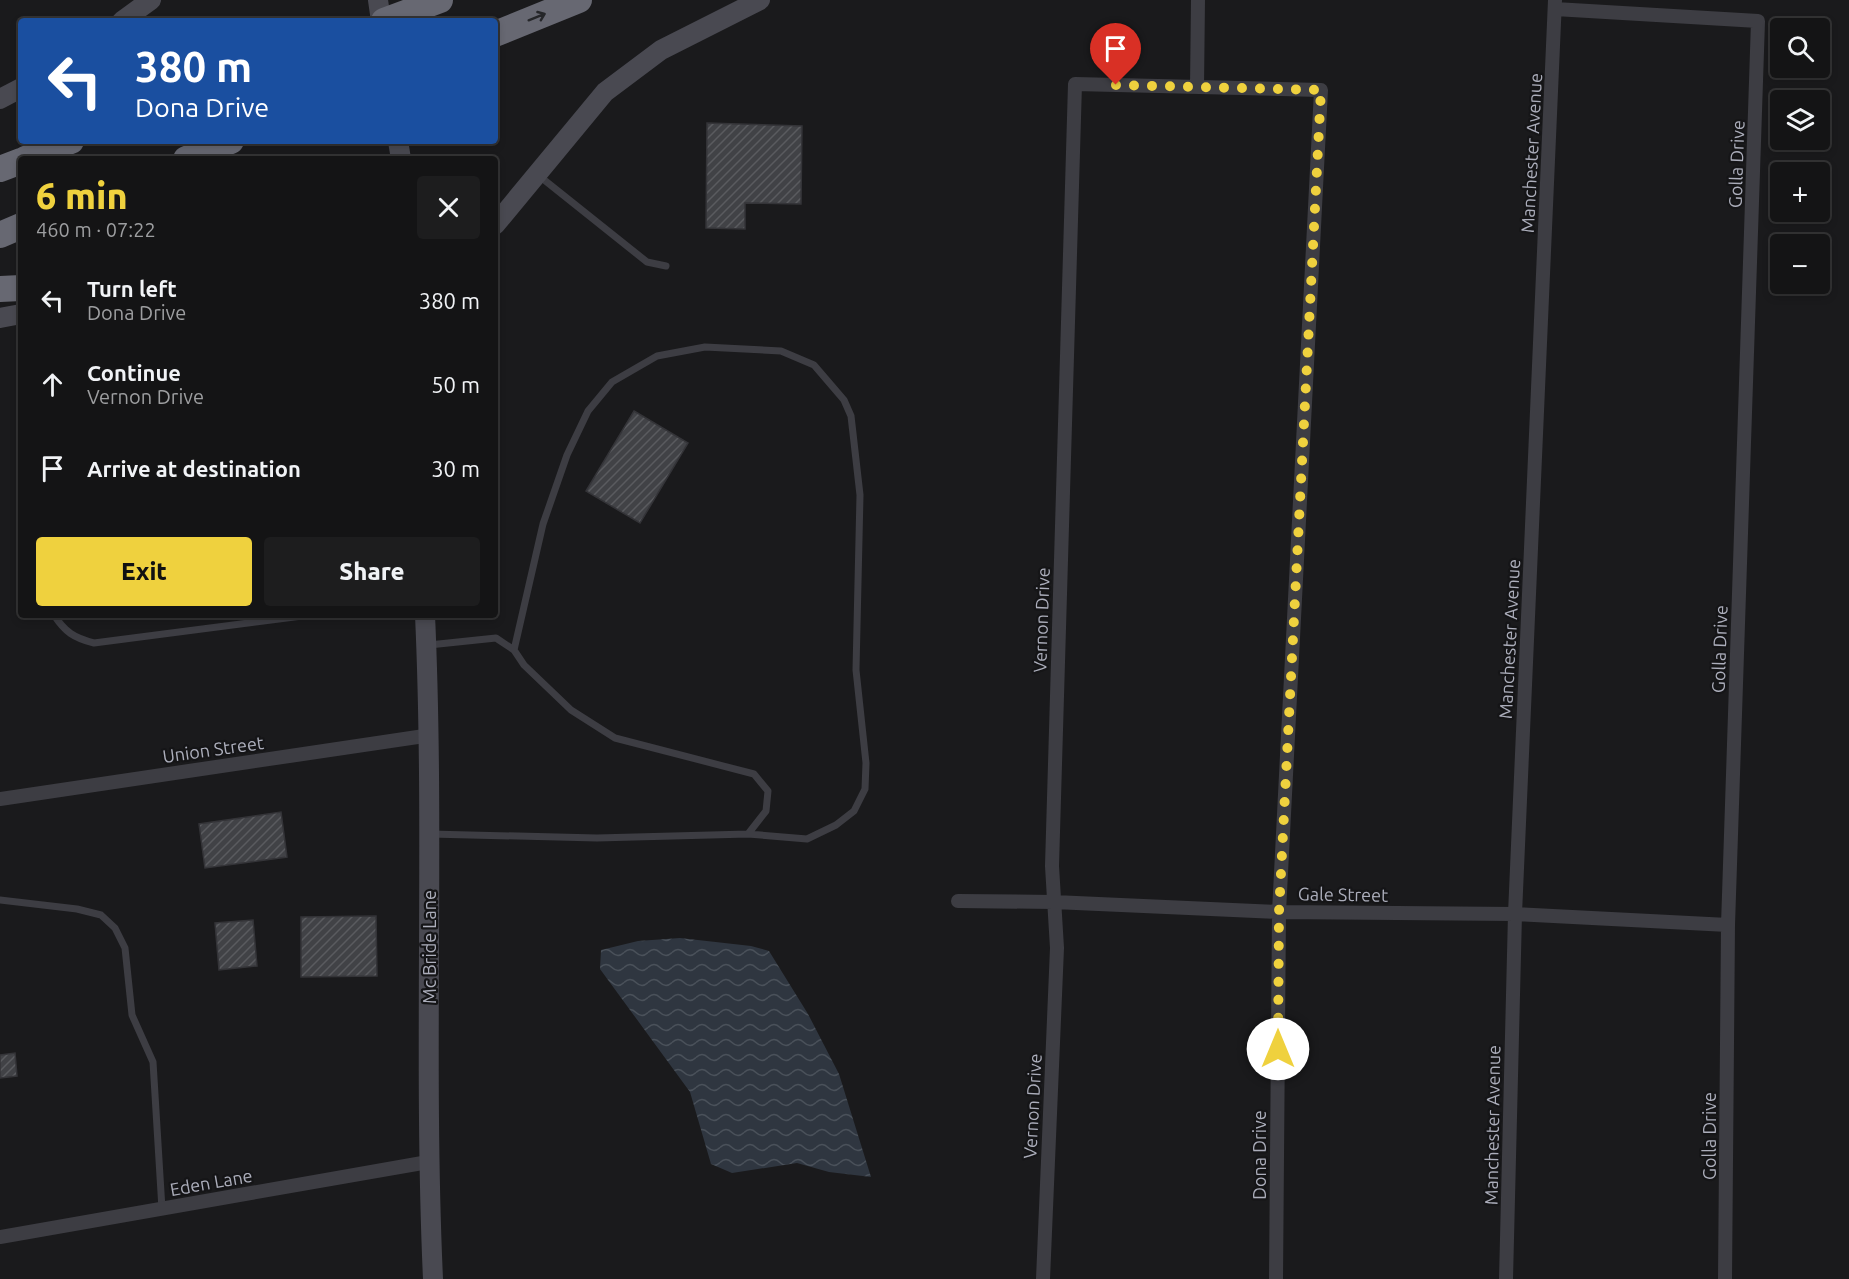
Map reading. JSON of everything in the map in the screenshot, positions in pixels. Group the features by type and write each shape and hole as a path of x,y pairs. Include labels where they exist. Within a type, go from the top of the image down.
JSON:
{"highway":[{"path":"391,18 440,0"},
{"path":"498,33 579,0"},
{"path":"34,156 64,144"},
{"path":"194,156 224,144"},
{"path":"0,169 18,162"},
{"path":"0,235 18,227"},
{"path":"0,289 18,288"}],"street":[{"path":"126,18 151,0"},
{"path":"378,0 382,18"},
{"path":"498,222 605,92 661,50 760,0"},
{"path":"1197,87 1198,0"},
{"name":"Golla Drive","path":"1555,4 1758,21 1728,925 1725,1279"},
{"name":"Manchester Avenue","path":"1506,1279 1515,914 1555,4"},
{"name":"Vernon Drive","path":"1042,1279 1057,948 1053,842 1075,84 1197,87"},
{"name":"Dona Drive","path":"1197,87 1321,90 1279,912 1276,1279"},
{"path":"0,99 18,90"},
{"path":"0,318 18,315"},
{"name":"Mc Bride Lane","path":"425,618 430,735 428,1162 433,1279"},
{"name":"Union Street","path":"0,799 430,735"},
{"name":"Gale Street","path":"958,901 1054,902 1279,912 1515,914 1728,925"},
{"name":"Eden Lane","path":"0,1237 428,1162"}],"lane":[{"path":"538,175 647,262 666,266"},
{"path":"430,834 597,838 748,834 807,839 836,825 854,811 865,789 866,763 855,670 860,495 851,416 844,400 814,365 781,351 705,347 657,356 612,382 588,411 567,455 543,524 514,650"},
{"path":"56,618 62,628 74,638 94,644 288,618"},
{"path":"426,646 496,638 514,650 524,665 571,710 615,738 754,774 768,791 766,811 748,834"},
{"path":"0,900 77,909 101,915 116,928 125,948 132,1015 153,1062 162,1209"}],"water":[{"path":"680,938 751,946 769,951 808,1014 839,1074 871,1177 829,1172 797,1163 732,1173 711,1164 690,1092 600,969 601,950 638,941"}],"building":[{"path":"707,123 802,126 801,204 745,203 745,229 706,228"},
{"path":"634,411 688,443 640,523 586,491"},
{"path":"281,812 287,857 205,868 199,824"},
{"path":"376,916 377,976 301,977 301,917"},
{"path":"253,920 257,966 219,970 215,923"},
{"path":"15,1053 17,1076 0,1078 0,1055"}],"route":[{"path":"1116,85 1321,90 1279,912 1278,1049"}]}
